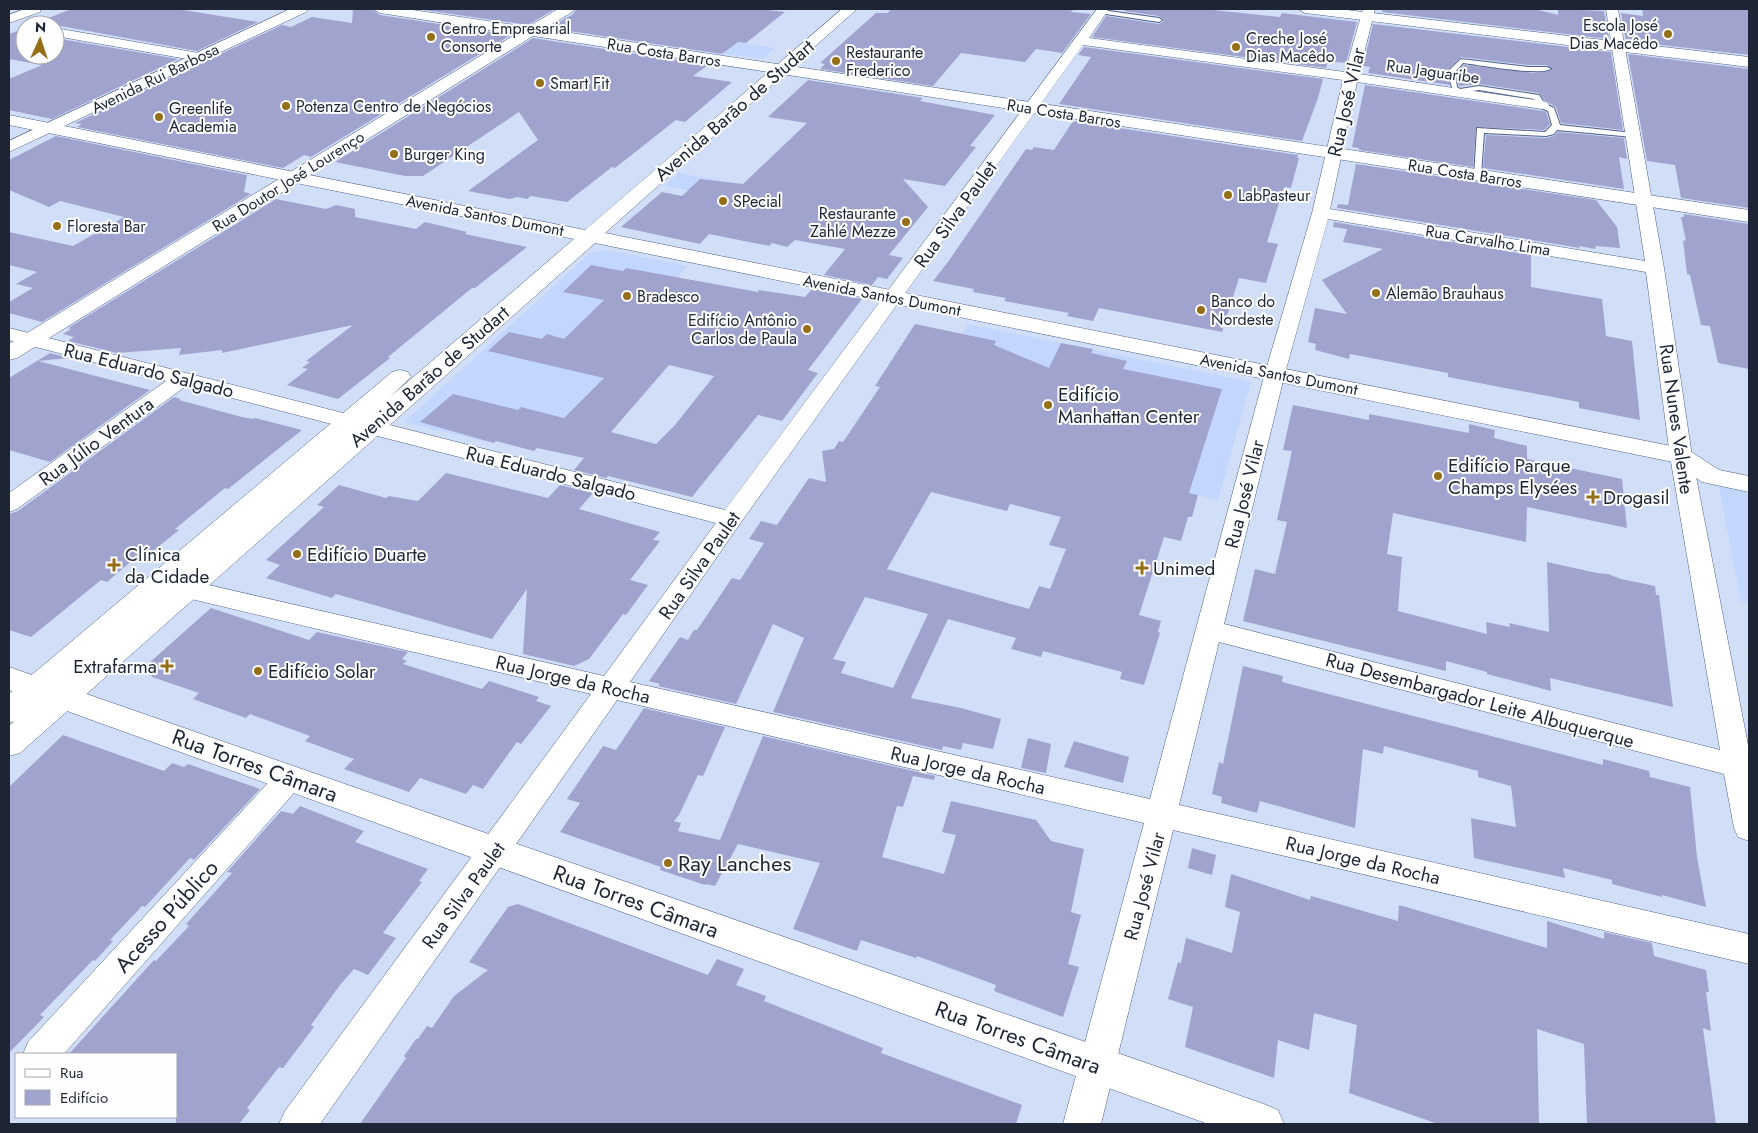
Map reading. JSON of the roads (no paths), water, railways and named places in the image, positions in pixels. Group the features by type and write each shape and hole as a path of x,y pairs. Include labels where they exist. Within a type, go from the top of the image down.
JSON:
{"main road":[{"name":"Avenida Rui Barbosa","path":"9,147 300,9"},
{"name":"Rua Costa Barros","path":"380,9 1749,216"},
{"name":"Rua Doutor José Lourenço","path":"9,353 567,9"},
{"name":"Avenida Barão de Studart","path":"9,711 359,424 772,68 834,9"},
{"name":"Avenida Barão de Studart","path":"772,68 850,9"},
{"path":"1305,9 1368,12 1749,62"},
{"name":"Avenida Santos Dumont","path":"9,120 1681,456 1711,476 1749,484"},
{"name":"Avenida Barão de Studart","path":"9,744 36,688 187,589 359,424"},
{"name":"Rua Torres Câmara","path":"36,688 1264,1124"}],"street":[{"path":"9,19 35,9"},
{"name":"Rua Nunes Valente","path":"1612,9 1655,268 1681,456 1744,768 1749,828"},
{"name":"Rua Silva Paulet","path":"298,1124 731,519 1102,10"},
{"name":"Rua José Vilar","path":"1082,1124 1275,373 1321,213 1350,77 1368,12"},
{"path":"65,34 199,57"},
{"name":"Rua Jaguaribe","path":"1080,41 1542,105"},
{"name":"Rua Carvalho Lima","path":"1321,213 1655,268"},
{"name":"Rua Eduardo Salgado","path":"9,334 731,519"},
{"name":"Rua Júlio Ventura","path":"9,504 183,378"},
{"name":"Rua Jorge da Rocha","path":"187,589 1749,949"},
{"name":"Rua Desembargador Leite Albuquerque","path":"1210,630 1744,768"},
{"name":"Acesso Público","path":"42,1053 290,778"}],"lane":[{"path":"1102,10 1159,20"},
{"path":"1457,92 1454,88 1452,72 1461,61 1528,70 1547,69"},
{"path":"1477,175 1480,130 1546,134 1556,125 1551,110 1542,105"},
{"path":"1554,127 1633,135"}],"place":[{"name":"Escola José Dias Macêdo","path":"1668,34"},
{"name":"Centro Empresarial Consorte","path":"431,37"},
{"name":"Creche José Dias Macêdo","path":"1236,47"},
{"name":"Restaurante Frederico","path":"836,61"},
{"name":"Smart Fit","path":"540,83"},
{"name":"Potenza Centro de Negócios","path":"286,106"},
{"name":"Greenlife Academia","path":"159,117"},
{"name":"Burger King","path":"394,154"},
{"name":"LabPasteur","path":"1228,195"},
{"name":"SPecial","path":"723,201"},
{"name":"Restaurante Zahlé Mezze","path":"906,222"},
{"name":"Floresta Bar","path":"57,226"},
{"name":"Alemão Brauhaus","path":"1376,293"},
{"name":"Bradesco","path":"627,296"},
{"name":"Banco do Nordeste","path":"1201,310"},
{"name":"Edifício Antônio Carlos de Paula","path":"807,329"},
{"name":"Edifício Manhattan Center","path":"1048,405"},
{"name":"Edifício Parque Champs Elysées","path":"1438,476"},
{"name":"Drogasil","path":"1593,497"},
{"name":"Edifício Duarte","path":"297,554"},
{"name":"Clínica da Cidade","path":"114,565"},
{"name":"Unimed","path":"1142,568"},
{"name":"Extrafarma","path":"167,666"},
{"name":"Edifício Solar","path":"258,671"},
{"name":"Ray Lanches","path":"668,863"}]}
